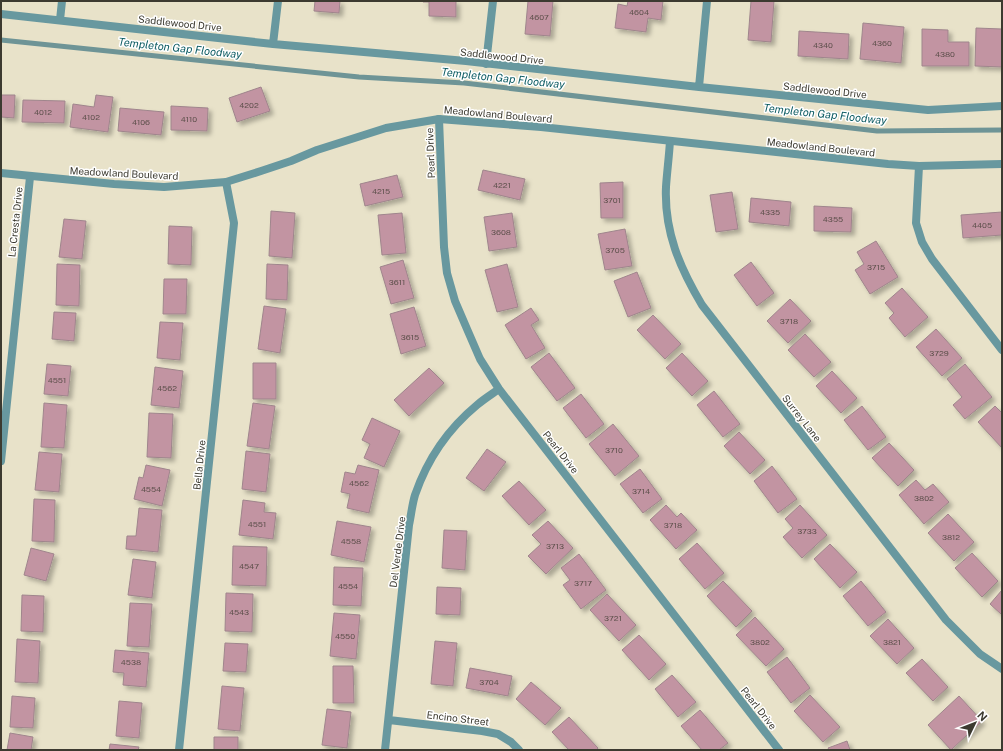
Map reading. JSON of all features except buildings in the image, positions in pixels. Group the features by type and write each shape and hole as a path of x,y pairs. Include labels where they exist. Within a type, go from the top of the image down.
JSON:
{"street":[{"path":"60,20 62,1"},
{"path":"274,44 278,1"},
{"path":"486,64 493,1"},
{"path":"699,87 707,1"},
{"name":"Saddlewood Drive","path":"1,14 274,44 486,64 928,110 1002,106"},
{"name":"Meadowland Boulevard","path":"1,173 30,177 164,187 226,182 261,172 317,150 386,128 439,119 541,127 888,164 919,166 1002,164"},
{"name":"Pearl Drive","path":"439,119 444,247 447,273 455,301 480,359 499,389 779,750"},
{"name":"Surrey Lane","path":"670,141 666,188 667,214 674,247 686,278 702,305 946,620 980,654 1002,669"},
{"path":"919,166 916,224 922,242 932,259 1002,350"},
{"name":"La Cresta Drive","path":"1,460 30,177"},
{"name":"Bella Drive","path":"179,750 234,223 226,182"},
{"name":"Del Verde Drive","path":"385,750 409,525 415,496 437,448 456,424 477,404 499,389"},
{"name":"Encino Street","path":"389,720 498,734 511,742 519,750"}],"waterway":[{"name":"Templeton Gap Floodway","path":"1,40 359,77 464,83 877,131 1002,130"}]}
